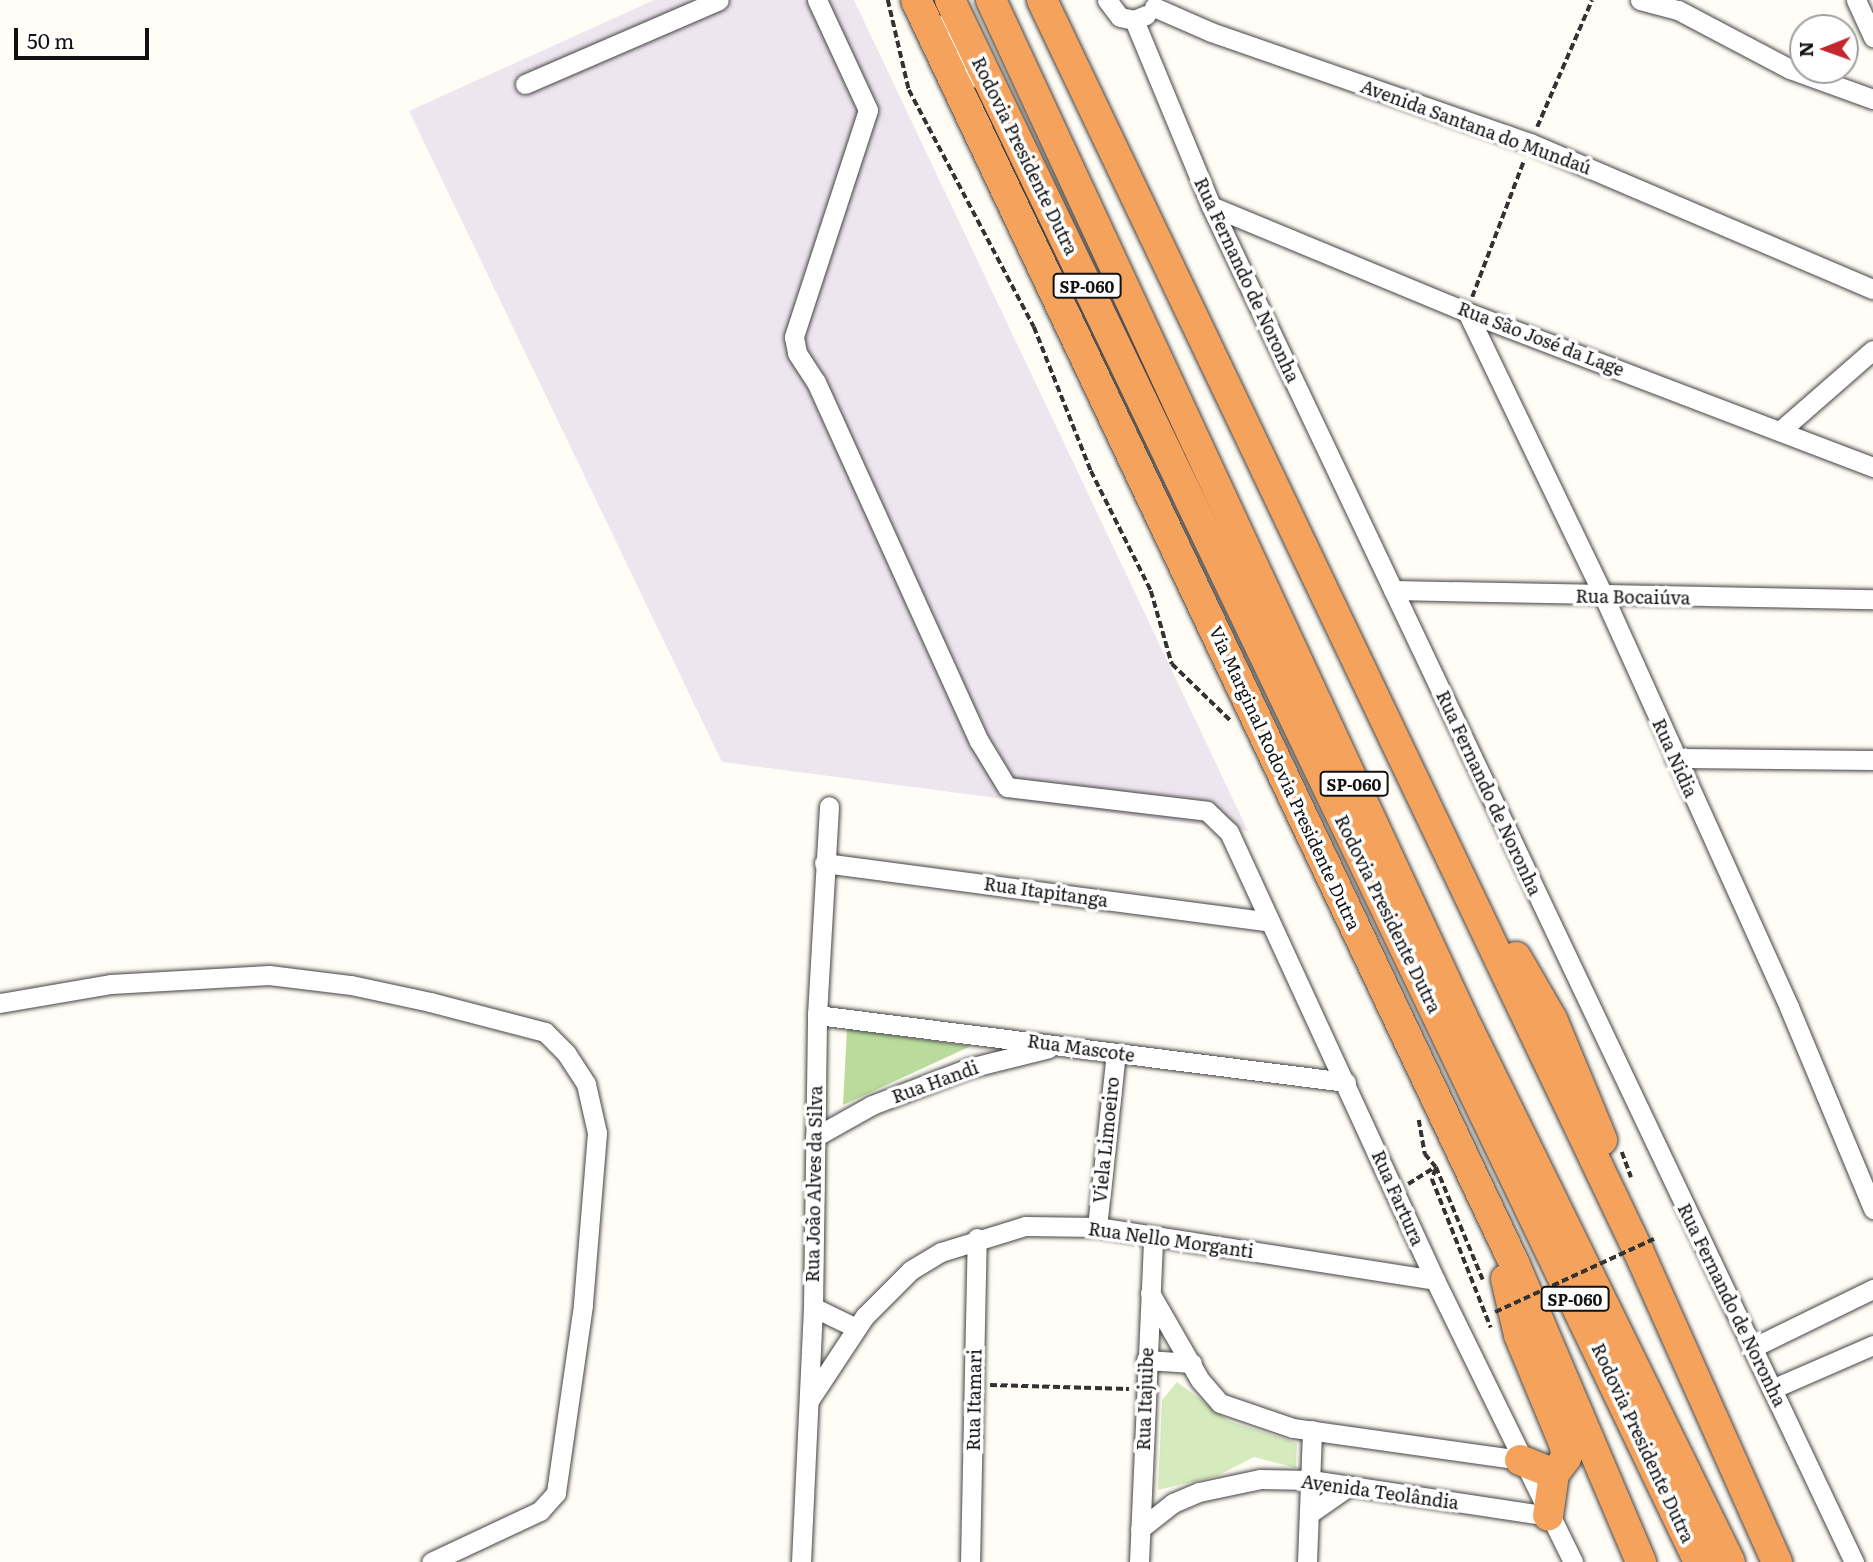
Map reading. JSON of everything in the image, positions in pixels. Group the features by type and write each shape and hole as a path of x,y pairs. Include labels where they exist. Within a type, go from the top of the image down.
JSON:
{"highway":[{"name":"Via Marginal Rodovia Presidente Dutra","path":"916,0 1491,1214 1641,1562"},
{"name":"Rodovia Presidente Dutra","path":"950,0 1699,1562"},
{"name":"Rodovia Presidente Dutra","path":"990,0 1462,1016 1730,1562"},
{"name":"SP-060","path":"1042,0 1433,826 1552,1019 1647,1238"},
{"path":"1491,1214 1519,1335 1565,1446 1566,1458 1554,1474 1548,1516"},
{"path":"1647,1238 1777,1562"},
{"path":"1520,1460 1554,1474"},
{"path":"1600,1468 1624,1492 1662,1562"}],"street":[{"path":"525,84 719,0"},
{"name":"Rua Fartura","path":"817,0 868,110 794,337 797,353 816,382 979,741 1007,787 1207,811 1229,832 1267,921 1346,1082 1435,1280 1520,1460 1573,1562"},
{"path":"927,0 962,59 1000,105"},
{"path":"1107,0 1115,13 1134,20 1155,3"},
{"path":"1640,0 1676,5 1790,69 1873,99"},
{"path":"1856,0 1873,37"},
{"name":"Avenida Santana do Mundaú","path":"1155,3 1211,32 1530,143 1873,289"},
{"name":"Rua Fernando de Noronha","path":"1134,20 1211,206 1854,1562"},
{"name":"Rua São José da Lage","path":"1211,206 1467,312 1873,467"},
{"name":"Rua Nidia","path":"1467,312 1604,597 1789,1007 1873,1209"},
{"path":"1780,431 1873,350"},
{"name":"Rua Bocaiúva","path":"1393,590 1604,597 1873,599"},
{"path":"1675,758 1873,760"},
{"name":"Rua João Alves da Silva","path":"801,1562 813,1307 817,1015 828,806"},
{"name":"Rua Itapitanga","path":"824,863 1267,921"},
{"path":"0,1003 111,984 269,975 351,985 545,1032 566,1053 586,1084 597,1133 583,1305 556,1493 540,1511 431,1562"},
{"name":"Rua Mascote","path":"817,1015 1346,1082"},
{"name":"Rua Handi","path":"815,1137 872,1105 970,1068 1060,1045"},
{"name":"Viela Limoeiro","path":"1097,1227 1116,1053"},
{"name":"Rua Nello Morganti","path":"809,1400 856,1328 911,1270 978,1238 1024,1226 1097,1227 1435,1280"},
{"name":"Rua Itajuibe","path":"1139,1562 1153,1237"},
{"name":"Rua Itamari","path":"970,1562 978,1238"},
{"path":"1752,1348 1873,1289"},
{"path":"1150,1293 1192,1363 1220,1403 1274,1424 1520,1460"},
{"path":"813,1307 856,1328"},
{"path":"1773,1389 1873,1345"},
{"path":"1146,1360 1192,1363"},
{"path":"1307,1562 1312,1430"},
{"name":"Avenida Teolândia","path":"1140,1529 1173,1503 1199,1492 1260,1479 1311,1480 1548,1516"},
{"path":"1309,1514 1349,1486"}],"path":[{"path":"888,0 909,90 1034,327 1091,471 1151,590 1172,664 1234,725"},
{"path":"1417,1107 1424,1154 1436,1167 1486,1288"},
{"path":"1618,1140 1636,1189"},
{"path":"1395,1193 1436,1167"},
{"path":"1436,1167 1432,1179 1494,1335"},
{"path":"1490,1300 1495,1312 1647,1238"},
{"path":"974,1385 1145,1390"}],"shaded area":[{"path":"654,0 854,0 1248,831 722,762 409,111"}],"green space":[{"path":"847,1029 971,1046 843,1105"},
{"path":"1177,1382 1229,1421 1297,1443 1296,1468 1254,1457 1217,1476 1158,1490 1162,1400"}]}
